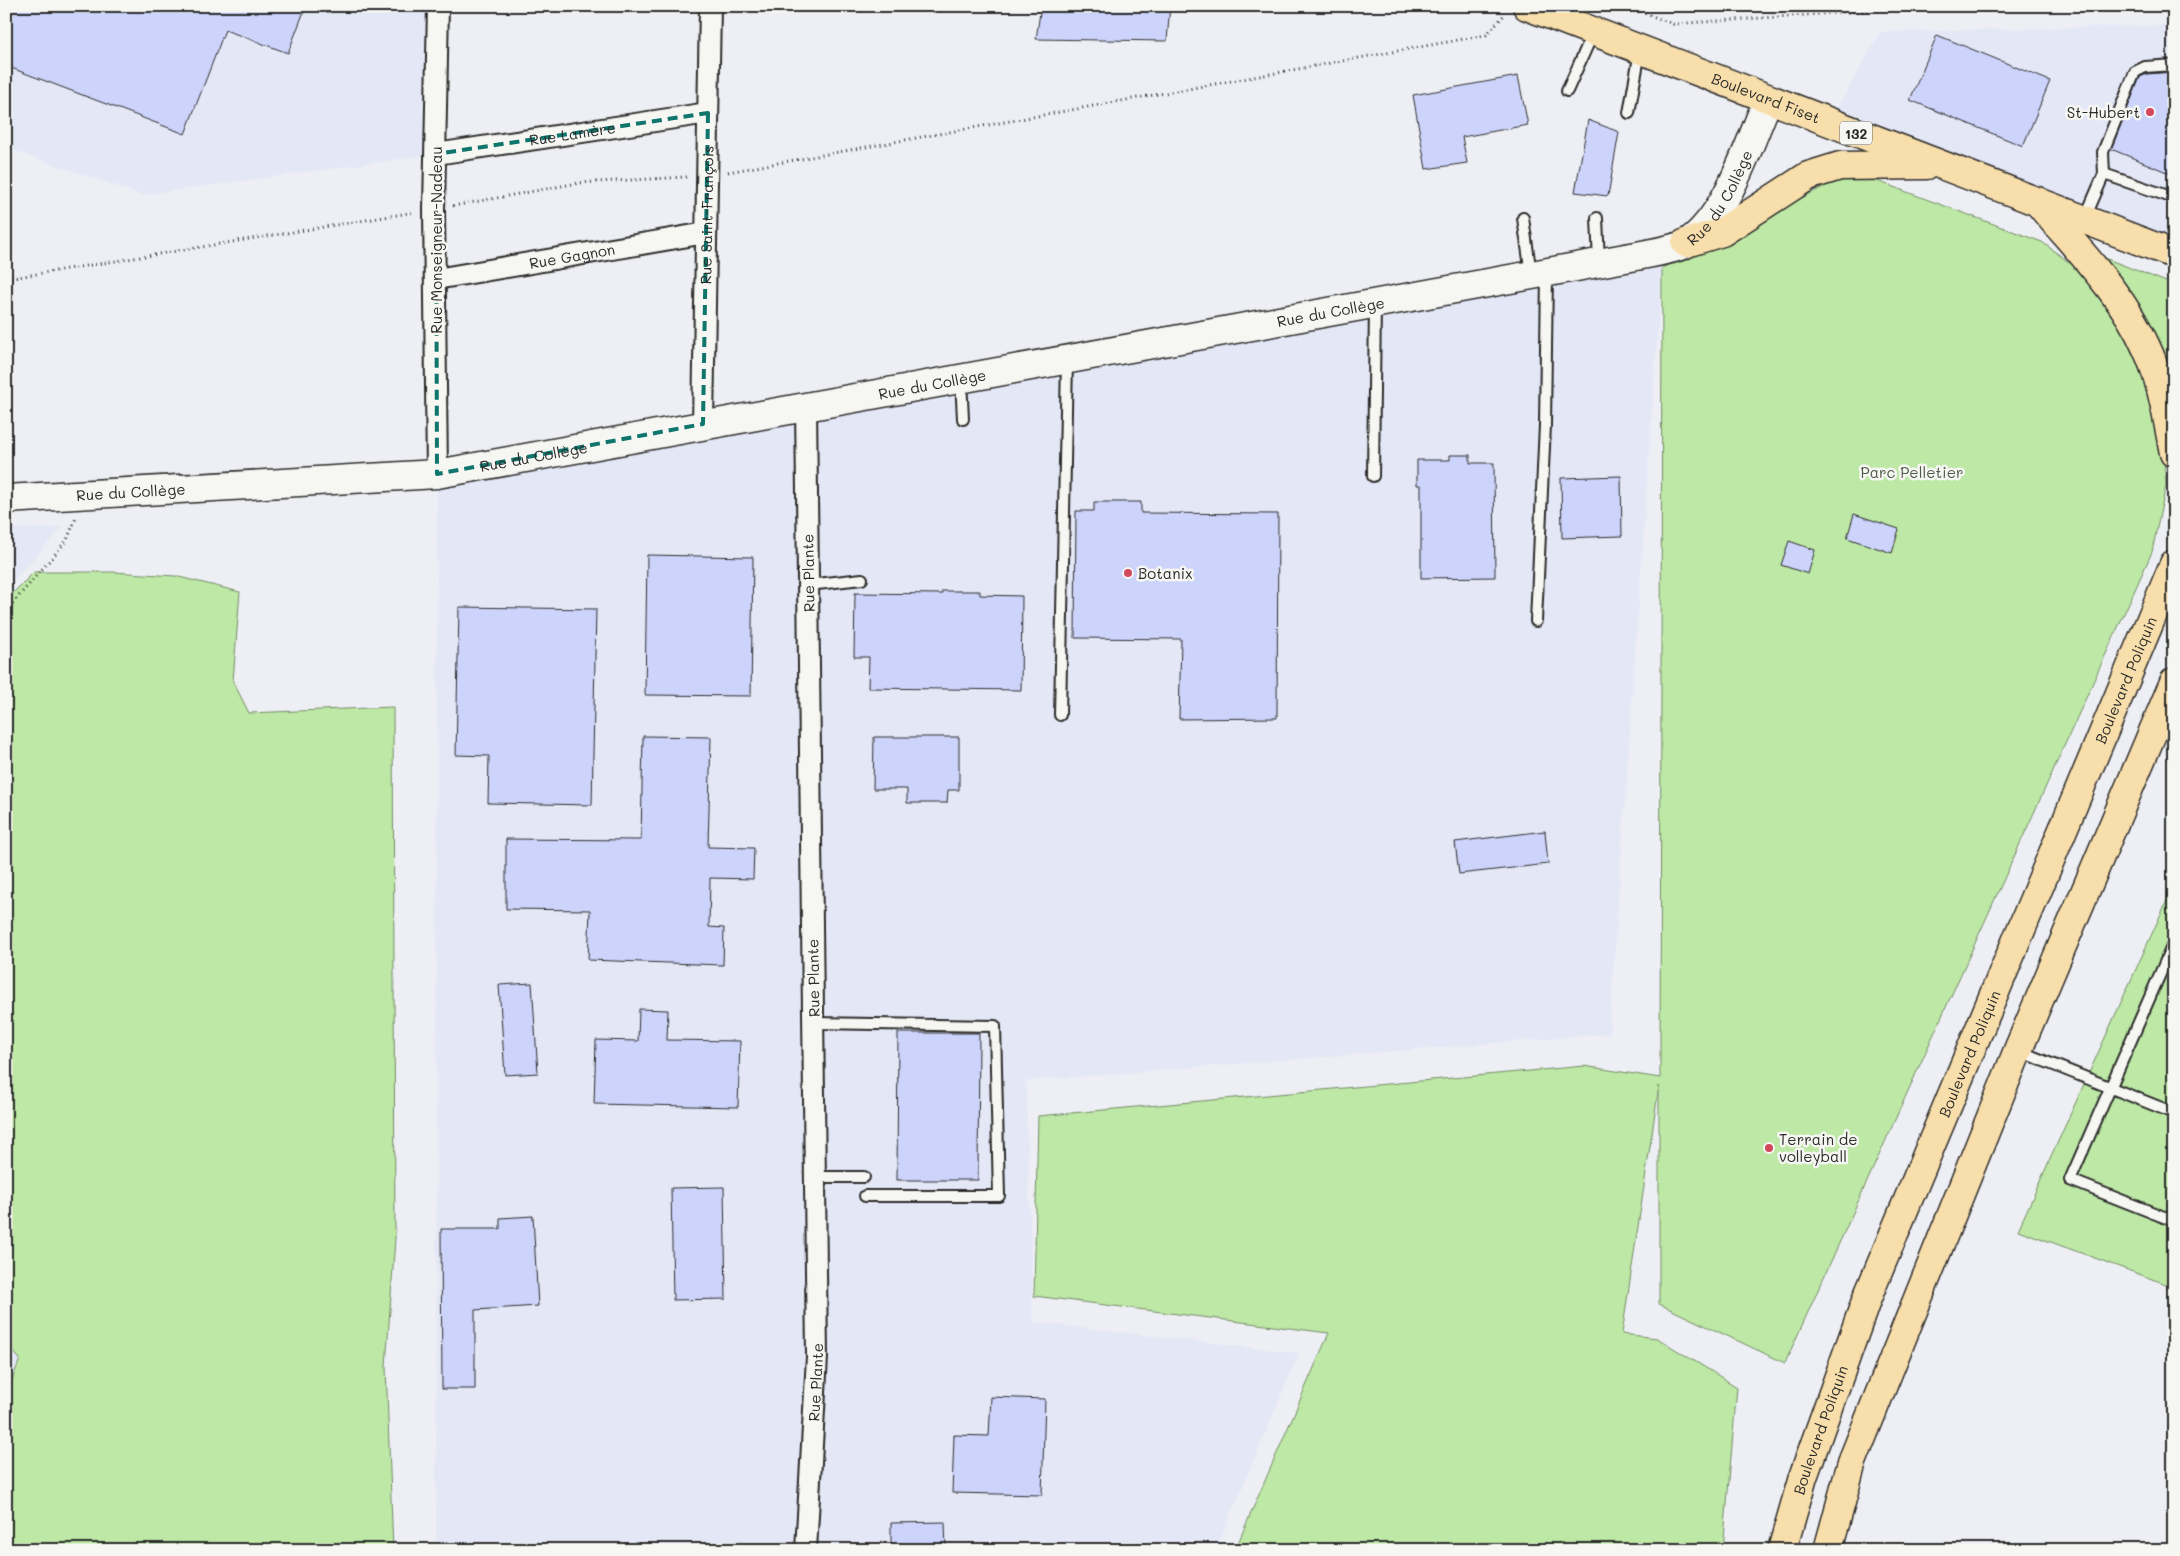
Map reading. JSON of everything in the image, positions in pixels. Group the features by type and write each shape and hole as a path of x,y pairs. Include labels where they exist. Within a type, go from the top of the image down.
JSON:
{"main road":[{"name":"Boulevard Fiset","path":"1527,6 1768,100 1944,165 2174,254"},
{"path":"1686,243 1722,232 1808,176 1840,166 1944,165"},
{"path":"2036,200 2119,301 2146,346 2161,388 2174,453"},
{"name":"Boulevard Poliquin","path":"1782,1550 1803,1477 1867,1298 2174,564"},
{"path":"1828,1550 1852,1462 2018,1050 2174,682"}],"street":[{"name":"Rue Monseigneur-Nadeau","path":"437,474 434,209 438,6"},
{"name":"Rue Saint-François","path":"703,424 710,6"},
{"name":"Rue du Collège","path":"6,499 437,474 703,424 1599,263 1686,243 1707,224 1723,203 1768,100"},
{"name":"Rue Lamère","path":"436,154 708,113"},
{"name":"Rue Gagnon","path":"436,279 706,233"},
{"name":"Rue Plante","path":"806,406 817,1357 806,1550"}],"lane":[{"path":"1567,91 1594,32"},
{"path":"1629,113 1640,50"},
{"path":"2085,219 2104,174 2103,152 2136,72 2145,67 2174,65"},
{"path":"2104,174 2174,198"},
{"path":"1524,218 1539,274 1545,425 1536,621"},
{"path":"1597,218 1599,263"},
{"path":"1373,476 1374,303"},
{"path":"1060,715 1067,359"},
{"path":"960,378 963,418"},
{"path":"808,585 862,579"},
{"path":"2174,942 2070,1180 2174,1221"},
{"path":"814,1023 995,1026 999,1196 865,1196"},
{"path":"2018,1050 2174,1113"},
{"path":"815,1177 864,1177"}],"path":[{"path":"6,279 434,209 578,183 707,176 1486,35 1512,6"},
{"path":"1626,6 1673,24 1939,6"},
{"path":"6,611 67,540 78,512"},
{"path":"6,1425 6,1446"}],"highlighted area":[{"path":"708,113 703,424 437,474 436,154"}],"shaded area":[{"path":"6,6 438,6 436,154 142,195 6,148"},
{"path":"2174,25 2174,242 1835,112 1881,32"},
{"path":"1662,268 1609,1034 1026,1081 1033,1322 1299,1353 1216,1550 436,1550 437,474"},
{"path":"63,527 6,588 6,529"},
{"path":"6,1319 39,1357 6,1459"}],"green space":[{"name":"Parc Pelletier","path":"1853,172 2042,242 2102,287 2142,350 2160,415 2166,485 2152,552 1785,1363 1659,1304 1659,1086 1622,1334 1657,1338 1737,1387 1723,1550 1235,1550 1329,1333 1034,1296 1038,1116 1584,1066 1660,1078 1662,268"},
{"path":"2087,251 2174,285 2174,419"},
{"path":"34,572 113,572 175,576 240,592 233,681 249,713 393,707 395,1239 386,1366 393,1550 6,1550 6,1396 20,1359 6,1344 6,600"},
{"path":"2174,885 2174,1287 2018,1230"}],"building":[{"path":"6,6 306,6 288,53 225,30 185,134 6,66"},
{"path":"1041,6 1170,6 1167,41 1036,39"},
{"path":"1937,35 2050,81 2023,146 1910,100"},
{"name":"St-Hubert","path":"2174,72 2174,175 2111,149 2140,77 2147,74"},
{"path":"1518,76 1528,125 1462,137 1467,163 1426,169 1413,95"},
{"path":"1588,120 1619,132 1608,196 1575,192"},
{"path":"1450,455 1470,455 1470,463 1494,463 1495,577 1421,578 1421,485 1417,485 1417,460 1450,460"},
{"path":"1621,476 1622,536 1562,538 1561,478"},
{"path":"1094,502 1141,502 1141,513 1278,514 1277,718 1179,719 1181,639 1075,638 1076,511 1094,511"},
{"path":"1854,514 1899,529 1892,553 1847,538"},
{"path":"1789,541 1815,550 1808,574 1781,565"},
{"path":"647,555 753,557 751,696 645,695"},
{"path":"942,591 980,591 980,595 1022,596 1021,690 868,688 869,657 854,657 855,593 942,594"},
{"path":"459,607 596,609 592,805 488,803 489,756 456,755"},
{"path":"643,736 711,737 708,847 754,848 753,879 710,878 709,927 724,928 723,965 588,960 590,910 506,909 506,839 641,840"},
{"path":"874,737 959,737 959,790 948,790 947,803 907,803 907,789 873,789"},
{"path":"1545,831 1548,864 1459,874 1455,842"},
{"path":"532,983 538,1073 505,1075 499,985"},
{"path":"639,1009 668,1010 667,1040 740,1041 738,1107 594,1104 596,1040 638,1041"},
{"path":"898,1033 979,1033 978,1180 897,1180"},
{"path":"724,1187 726,1299 673,1300 671,1188"},
{"path":"533,1216 538,1306 475,1310 475,1389 442,1389 441,1229 500,1229 500,1218"},
{"path":"991,1397 1045,1399 1042,1495 952,1493 954,1435 989,1436"},
{"path":"945,1522 946,1550 891,1550 891,1523"}],"place":[{"name":"St-Hubert","path":"2150,112"},
{"name":"Botanix","path":"1128,573"},
{"name":"Terrain de volleyball","path":"1769,1148"}]}
